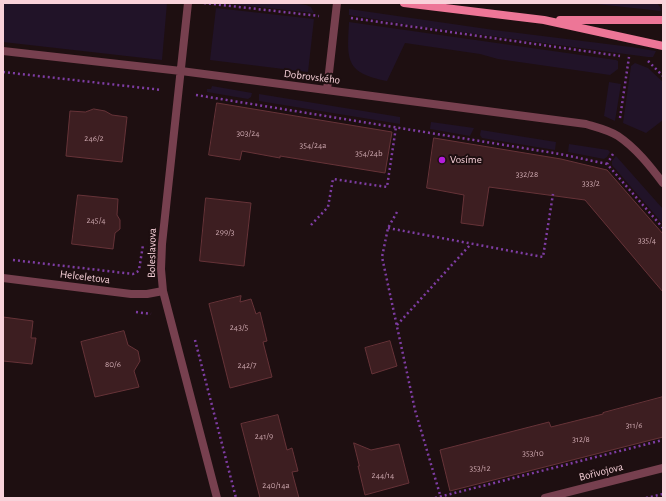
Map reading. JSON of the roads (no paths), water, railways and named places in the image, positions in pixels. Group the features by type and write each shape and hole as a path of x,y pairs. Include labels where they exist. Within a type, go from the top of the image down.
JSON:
{"main road":[{"path":"404,3 544,20 663,46"},
{"path":"544,20 663,20"}],"street":[{"name":"Boleslavova","path":"188,3 162,244 161,269 163,291 217,498"},
{"path":"327,90 337,3"},
{"name":"Dobrovského","path":"3,51 180,70 586,124 617,135 638,153 663,183"},
{"name":"Helceletova","path":"3,278 131,294 147,294 163,291"},
{"name":"Bořivojova","path":"545,498 663,468"}],"place":[{"name":"Vosíme","path":"442,160"}]}
